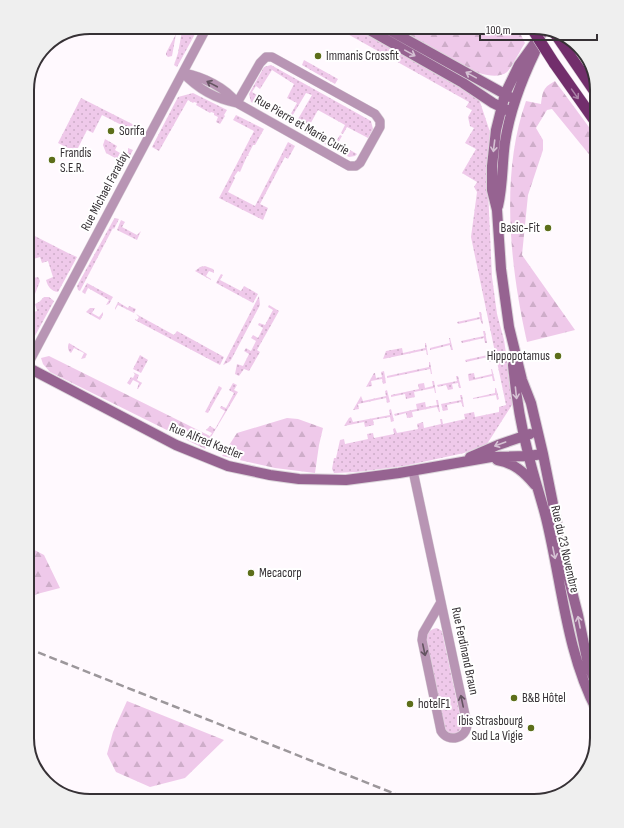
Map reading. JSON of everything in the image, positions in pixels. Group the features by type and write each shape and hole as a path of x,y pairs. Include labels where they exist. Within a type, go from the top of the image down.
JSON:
{"highway":[{"path":"535,34 590,114"},
{"path":"554,38 590,85"}],"main road":[{"path":"376,34 511,112"},
{"path":"397,34 515,99"},
{"path":"544,35 519,66 505,94 496,130 492,166 492,190 497,210 501,269 509,327 543,454 584,648 590,669"},
{"path":"497,210 501,194 504,151 511,112 522,80 545,35"},
{"name":"Rue du 23 Novembre","path":"509,327 518,403 528,456 546,518 575,658 590,696"},
{"name":"Rue Alfred Kastler","path":"34,371 176,445 206,458 234,468 284,478 346,480 413,471 491,457 543,454"},
{"name":"Rue Alfred Kastler","path":"461,462 489,448 524,435 538,433"},
{"path":"481,459 507,462 523,471 537,487"}],"street":[{"name":"Rue Michael Faraday","path":"34,354 203,34"},
{"name":"Rue Pierre et Marie Curie","path":"183,73 192,82 203,89 221,98 237,103 349,166 356,166 360,163 380,127 380,121 374,114 272,57 266,57 260,63 237,103"},
{"name":"Rue Ferdinand Braun","path":"413,471 467,724 465,733 461,736 451,738 445,736 441,731 422,640 423,633 440,602"}],"green space":[{"path":"176,34 172,56 168,57 166,53"},
{"path":"181,34 195,34 177,67 174,65"},
{"path":"348,34 367,34 479,99 490,132 487,168 492,277 497,314 504,340 512,393 512,405 487,444 464,453 404,466 357,472 334,473 332,469 334,458 336,458 340,440 344,439 345,444 368,439 367,434 373,433 374,438 394,434 393,429 395,428 397,433 418,429 417,424 423,422 424,428 441,424 440,419 442,419 443,424 465,419 464,414 474,412 475,417 499,412 499,407 506,405 471,237 477,192 474,187 477,182 462,173 476,149 465,143 474,128 470,126 468,117 472,110 466,107 469,102"},
{"path":"404,34 520,34 525,43 507,72 493,76 467,69"},
{"path":"304,60 338,79 335,84 302,65"},
{"path":"271,65 371,121 373,129 368,138 347,127 343,134 341,133 345,125 318,110 308,128 311,130 309,135 294,126 312,95 306,93 291,118 289,117 297,103 287,98 294,84 272,70 260,89 256,86 252,92 257,95 254,101 268,108 262,108 251,102 249,94 264,67"},
{"path":"555,81 590,128 590,155 552,109 547,110 536,128 543,140 543,150 528,195 522,255 575,330 527,342 512,252 510,190 518,129 526,101 541,104 542,95 548,86"},
{"path":"193,93 227,110 220,124 216,122 218,117 214,115 214,113 210,113 196,105 197,103 193,103 188,100 159,151 152,147 178,97"},
{"path":"81,98 144,130 141,135 102,115 93,133 87,130 76,152 58,143"},
{"path":"236,115 264,129 255,145 253,145 240,172 238,171 234,177 235,178 228,192 255,206 288,142 295,146 288,159 285,157 260,204 268,208 263,220 219,198 254,131 233,120"},
{"path":"340,135 342,136 338,143 357,154 355,156 349,157 319,141 322,136 335,143"},
{"path":"105,139 117,146 115,150 120,153 117,159 106,153 103,145"},
{"path":"128,148 133,150 126,163 119,160 121,155 128,152"},
{"path":"115,218 119,219 80,291 78,290 77,286"},
{"path":"121,220 125,222 122,227 137,235 141,231 137,240 117,230"},
{"path":"34,236 77,257 58,292 53,291 48,285 46,280 53,277 48,261 42,263 40,257 34,259"},
{"path":"205,266 213,269 214,271 214,273 209,271 206,276 211,280 195,271 200,267"},
{"path":"221,274 223,275 220,280 241,291 244,286 258,294 253,303 216,283"},
{"path":"38,277 40,281 35,294 34,278"},
{"path":"87,283 113,297 109,304 106,305 109,300 88,288 85,294 82,292"},
{"path":"259,296 260,305 231,360 223,365"},
{"path":"44,297 49,297 54,301 34,338 34,312 37,311 35,304"},
{"path":"118,302 128,308 129,306 136,309 134,313 118,305 115,310"},
{"path":"269,305 279,311 257,350 260,352 249,371 244,369 239,376 235,374 237,364 243,366 249,354 244,351 246,348 251,351 256,341 251,338 253,335 258,338 263,328 258,325 259,323 265,325 273,310 268,307"},
{"path":"90,308 95,308 92,313 99,317 103,312 100,320 86,312"},
{"path":"479,312 481,312 483,324 480,319 458,324 457,322 480,317"},
{"path":"136,314 174,335 177,331 224,357 220,365 135,320 139,317"},
{"path":"483,331 485,331 487,343 485,343 484,338 462,343 461,341 484,336"},
{"path":"449,338 453,350 451,350 450,345 430,350 430,348 450,343"},
{"path":"69,343 87,354 85,358 81,359 84,353 74,348 71,353 68,347"},
{"path":"425,343 428,355 426,350 383,359 386,351 402,348 403,353 425,348"},
{"path":"487,350 489,350 491,362 489,362 488,357 466,362 465,360 488,355"},
{"path":"140,355 148,360 141,373 133,369"},
{"path":"49,356 210,436 211,437 205,449 50,372 43,364 41,358"},
{"path":"429,362 432,374 430,369 387,378 387,376 429,367"},
{"path":"491,369 495,381 493,381 492,376 469,381 468,374 474,373 475,378 492,374"},
{"path":"384,371 386,383 383,384 382,379 371,381 372,386 366,387 374,373 376,378 382,377 381,372"},
{"path":"133,372 139,375 137,380 142,383 138,389 139,383 133,380 130,385 127,383 131,377 133,378 135,374"},
{"path":"456,376 458,376 461,388 459,388 458,383 452,384 453,389 448,390 446,385 438,387 437,385 457,381"},
{"path":"432,381 434,381 436,393 434,388 414,392 415,397 406,399 405,394 391,397 391,395 419,389 418,384 424,383 425,388 433,386"},
{"path":"233,383 237,385 234,390 238,392 211,437 210,436 212,433 206,430 210,426 215,429 225,411 220,408 221,406 226,408 234,393 229,390"},
{"path":"219,386 222,388 208,413 205,412"},
{"path":"495,388 499,399 497,400 496,395 473,399 495,393"},
{"path":"387,390 390,402 387,403 386,398 358,404 359,409 353,410 361,396 363,401 386,396 385,391"},
{"path":"460,395 462,395 464,407 461,402 447,405 448,410 443,411 441,404 461,400"},
{"path":"436,400 438,400 440,412 437,407 412,412 413,417 407,418 406,413 395,416 394,414 417,409 416,404 425,402 426,407 437,405"},
{"path":"391,409 394,421 391,422 390,417 373,420 374,425 365,427 364,422 344,426 351,417 353,422 390,415 389,410"},
{"path":"287,418 298,419 323,428 315,473 275,468 222,456 237,433"},
{"path":"34,550 44,555 60,588 34,596"},
{"path":"437,628 442,631 462,725 459,732 453,734 447,732 444,727 426,637 430,631"},
{"path":"127,701 224,740 185,778 150,787 116,772 107,754 113,732"}],"railway":[{"path":"34,651 395,794"}],"place":[{"name":"Immanis Crossfit","path":"318,56"},
{"name":"Sorifa","path":"111,131"},
{"name":"Frandis S.E.R.","path":"52,160"},
{"name":"Basic-Fit","path":"548,228"},
{"name":"Hippopotamus","path":"558,356"},
{"name":"Mecacorp","path":"251,573"},
{"name":"B&B Hôtel","path":"514,698"},
{"name":"hotelF1","path":"410,704"},
{"name":"Ibis Strasbourg Sud La Vigie","path":"531,728"}]}
